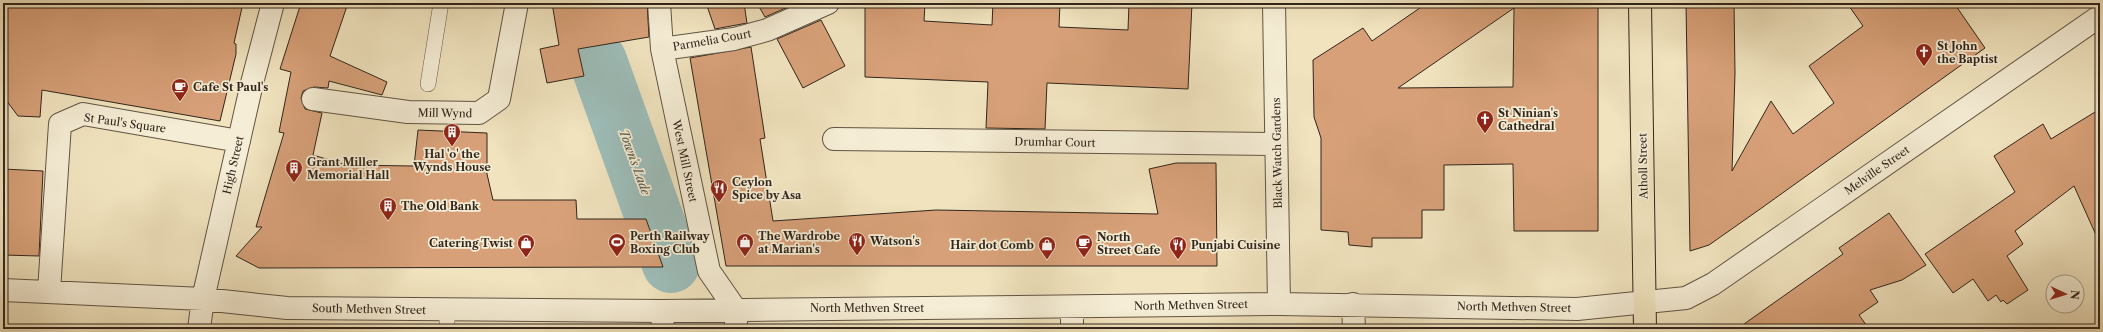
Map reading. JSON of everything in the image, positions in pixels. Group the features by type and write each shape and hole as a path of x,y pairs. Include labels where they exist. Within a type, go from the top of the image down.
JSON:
{"main road":[{"name":"Atholl Street","path":"1640,3 1645,329"}],"street":[{"name":"High Street","path":"199,329 203,298 239,140 273,3"},
{"name":"Mill Wynd","path":"313,99 408,112 479,113 499,99 517,3"},
{"name":"West Mill Street","path":"659,3 662,49 709,271 736,319"},
{"name":"Parmelia Court","path":"662,49 734,39 766,30 828,3"},
{"name":"Black Watch Gardens","path":"1279,6 1276,144 1279,304"},
{"name":"Melville Street","path":"1644,302 1686,298 1713,284 2100,16"},
{"name":"St Paul's Square","path":"50,291 60,124 83,114 239,140"},
{"name":"Drumhar Court","path":"834,140 1276,144"},
{"name":"South Methven Street","path":"3,290 203,298 287,308 447,319 736,319"},
{"name":"North Methven Street","path":"736,319 798,308 1353,304 1577,309 1644,302"},
{"path":"1353,304 1354,329"},
{"path":"1072,307 1072,329"}],"lane":[{"path":"428,84 441,3"}],"building":[{"path":"3,3 243,3 234,43 236,44 236,54 220,121 42,90 40,117 18,116 3,96"},
{"path":"301,3 348,3 330,56 387,82 382,95 329,81 328,88 314,87 303,91 301,98 305,109 322,113 313,155 346,165 414,166 418,130 487,133 487,174 493,200 576,200 577,219 646,219 663,267 259,268 236,256 262,227 256,227 284,133 279,132 291,72 280,69"},
{"path":"552,3 647,3 649,37 578,49 584,76 547,83 540,49 559,45"},
{"path":"706,3 744,3 747,23 715,29"},
{"path":"757,3 797,3 765,17"},
{"path":"865,3 925,3 924,21 992,25 993,3 1060,3 1059,27 1128,30 1129,3 1192,3 1188,89 1047,83 1045,129 986,128 988,82 865,77"},
{"name":"St Ninian's Cathedral","path":"1427,3 1598,3 1598,231 1514,231 1513,164 1444,165 1444,210 1422,210 1422,238 1372,238 1372,247 1349,245 1348,232 1321,230 1321,138 1314,117 1313,60 1363,28 1372,41","holes":["1514,8 1513,87 1398,88"]},
{"path":"1686,3 1734,3 1735,73 1732,171 1771,101 1793,134 1834,103 1809,66 1863,26 1847,3 1954,3 1985,48 1709,245 1690,251"},
{"path":"821,20 845,66 803,88 777,39"},
{"path":"751,47 765,138 760,139 773,221 936,210 1158,214 1149,169 1176,163 1216,163 1217,266 726,266 690,58"},
{"path":"2100,109 2100,244 2074,186 2015,231 2023,244 2007,256 2028,290 2007,304 2003,300 2001,302 1996,295 1988,301 1973,279 1953,293 1925,254 2015,192 1994,156 2043,124 2051,139"},
{"path":"3,169 43,171 39,256 3,255"},
{"path":"1889,213 1926,265 1902,280 1870,290 1878,302 1859,315 1869,329 1737,329 1843,254 1839,248"}],"waterway":[{"name":"Town's Lade","path":"598,61 671,264"}],"place":[{"name":"St John the Baptist","path":"1924,67"},
{"name":"Cafe St Paul's","path":"180,102"},
{"name":"St Ninian's Cathedral","path":"1485,134"},
{"name":"Hal 'o' the Wynds House","path":"452,147"},
{"name":"Grant Miller Memorial Hall","path":"294,183"},
{"name":"Ceylon Spice by Asa","path":"719,203"},
{"name":"The Old Bank","path":"388,221"},
{"name":"Watson's","path":"857,256"},
{"name":"Perth Railway Boxing Club","path":"617,257"},
{"name":"The Wardrobe at Marian's","path":"745,257"},
{"name":"Catering Twist","path":"526,258"},
{"name":"North Street Cafe","path":"1084,258"},
{"name":"Hair dot Comb","path":"1047,260"},
{"name":"Punjabi Cuisine","path":"1178,260"}]}
